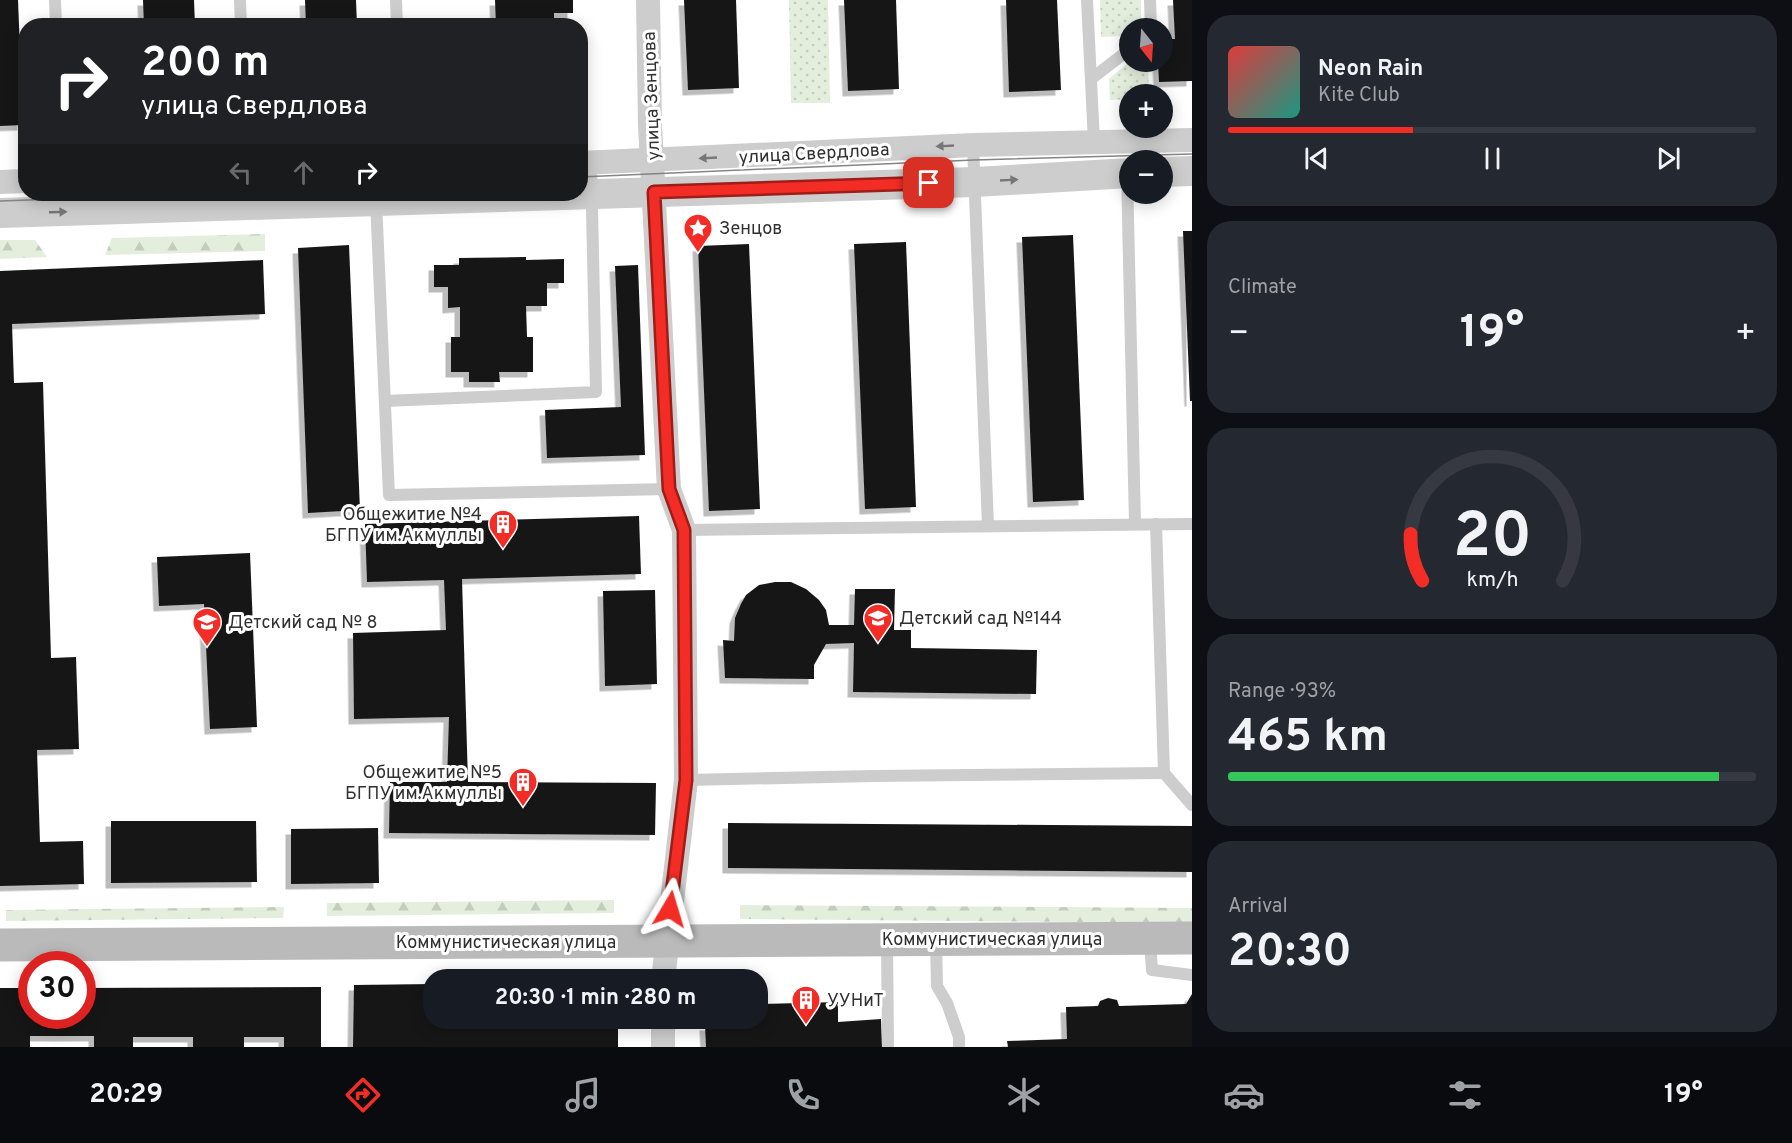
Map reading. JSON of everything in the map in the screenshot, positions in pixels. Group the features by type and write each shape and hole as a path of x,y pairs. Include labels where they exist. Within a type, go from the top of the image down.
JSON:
{"main road":[{"name":"Коммунистическая улица","path":"0,945 1192,938"}],"street":[{"name":"улица Зенцова","path":"648,0 652,160 669,489 684,530 686,780 664,969"},
{"name":"улица Свердлова","path":"588,163 973,145 1192,140"},
{"path":"1173,172 1192,171"},
{"name":"улица Свердлова","path":"588,194 975,182 1119,174"},
{"path":"0,182 18,181"},
{"name":"улица Свердлова","path":"0,213 301,201"},
{"path":"663,1029 663,1047"}],"lane":[{"path":"55,0 56,18"},
{"path":"240,0 241,18"},
{"path":"396,0 397,18"},
{"path":"1087,0 1094,142"},
{"path":"1150,0 1151,18"},
{"path":"1091,79 1119,57"},
{"path":"973,145 988,526"},
{"path":"385,400 596,392 593,194 588,172"},
{"path":"376,201 389,495 669,489"},
{"path":"1129,204 1135,524"},
{"path":"1156,524 1164,773 1192,805"},
{"path":"684,530 1192,524"},
{"path":"686,780 1164,773"},
{"path":"1150,938 1152,970 1192,975"},
{"path":"936,939 938,986 962,1040"},
{"path":"887,940 888,1047"}],"green space":[{"path":"789,0 828,0 830,103 791,103"},
{"path":"1100,0 1141,0 1141,18 1119,18 1119,36 1101,37"},
{"path":"1119,70 1148,72 1149,84 1119,84 1119,100 1110,100 1109,79"},
{"path":"265,234 265,251 105,255 112,238"},
{"path":"0,240 35,240 47,257 0,259"},
{"path":"614,900 614,913 327,916 327,903"},
{"path":"740,905 1192,908 1192,923 740,919"},
{"path":"284,907 283,918 6,921 6,910"}],"building":[{"path":"0,0 18,0 18,125 0,126"},
{"path":"143,0 194,0 195,18 144,18"},
{"path":"305,0 356,0 357,18 306,18"},
{"path":"495,0 573,0 573,13 554,13 554,18 496,18"},
{"path":"684,0 736,0 739,88 688,90"},
{"path":"844,0 896,0 899,89 848,91"},
{"path":"1006,0 1057,0 1061,90 1009,92"},
{"path":"1173,0 1192,0 1192,81 1159,82 1158,72 1173,72 1173,39 1175,39"},
{"path":"1183,231 1192,231 1192,401 1190,401"},
{"path":"1073,235 1084,500 1033,502 1022,237"},
{"path":"906,242 916,507 865,509 854,244"},
{"path":"749,244 760,509 709,511 698,246"},
{"path":"349,245 360,510 308,513 298,248"},
{"path":"526,257 526,260 564,259 564,283 547,283 547,306 526,306 527,337 533,337 533,372 499,372 500,382 469,382 469,372 451,372 451,337 460,337 460,307 448,308 448,287 434,287 434,265 459,265 459,258"},
{"path":"263,260 265,314 12,324 14,383 43,382 51,658 76,657 79,749 37,750 40,842 83,841 84,884 0,886 0,271"},
{"path":"638,265 645,455 547,458 545,410 621,407 615,266"},
{"path":"639,516 641,574 462,579 468,782 656,783 655,835 389,833 390,782 447,782 449,717 354,719 353,633 446,630 444,580 367,582 365,524"},
{"path":"250,553 257,727 210,729 204,604 159,606 157,557"},
{"path":"791,582 806,589 819,600 826,610 829,625 854,625 855,589 895,589 894,630 911,630 911,648 1037,650 1036,694 853,692 854,643 826,644 814,665 814,679 725,678 723,640 734,641 735,618 741,604 746,595 759,585"},
{"path":"655,590 657,684 605,686 603,591"},
{"path":"111,821 256,821 257,882 111,883"},
{"path":"728,823 1192,826 1192,872 728,868"},
{"path":"378,828 379,883 291,884 291,829"},
{"path":"423,984 423,1029 618,1029 618,1047 353,1047 354,985"},
{"path":"321,987 321,1047 284,1047 284,1037 244,1037 244,1047 193,1047 193,1037 133,1037 133,1047 94,1047 94,1036 30,1036 30,1047 0,1047 0,988 18,988 18,1029 96,1029 96,988"},
{"path":"1192,994 1192,1047 1008,1047 1007,1041 1067,1039 1066,1007 1098,1006 1100,1001 1108,998 1117,1000 1119,1006 1186,1004"},
{"name":"УУНиТ","path":"838,1002 838,1022 881,1019 882,1047 706,1047 705,1029 768,1029 768,1004"}],"tram line":[{"path":"588,177 974,160 1192,154"},
{"path":"0,201 18,200"}],"place":[{"name":"Зенцов","path":"698,254"},
{"name":"Общежитие №4 БГПУ им.Акмуллы","path":"503,550"},
{"name":"Детский сад №144","path":"878,644"},
{"name":"Детский сад № 8","path":"207,648"},
{"name":"Общежитие №5 БГПУ им.Акмуллы","path":"523,808"},
{"name":"УУНиТ","path":"806,1026"}],"route":[{"path":"670,909 686,780 684,530 669,489 654,192 929,183"}]}
